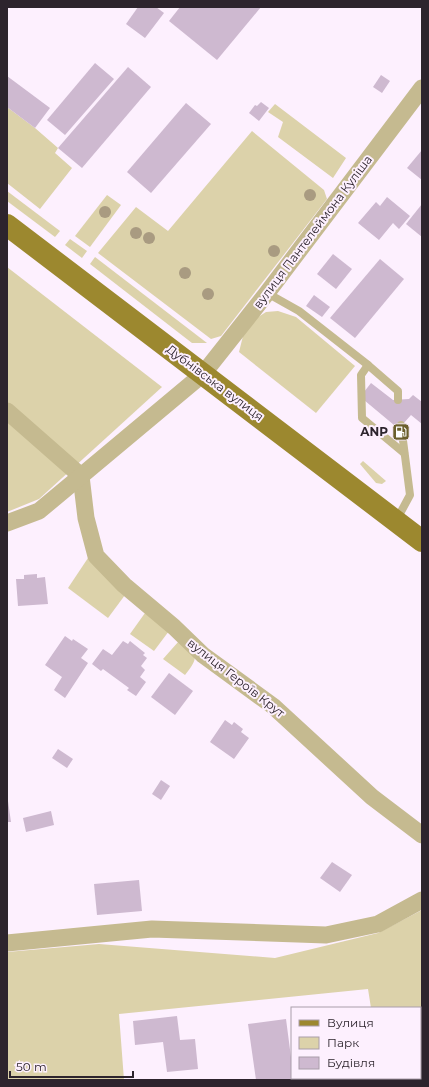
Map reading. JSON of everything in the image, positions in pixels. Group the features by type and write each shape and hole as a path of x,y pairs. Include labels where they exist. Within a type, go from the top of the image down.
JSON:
{"main road":[{"name":"Дубнівська вулиця","path":"7,225 422,542"}],"street":[{"name":"вулиця Пантелеймона Куліша","path":"203,374 267,293 422,88"},
{"path":"7,523 38,511 203,374"},
{"path":"7,411 81,476"},
{"name":"вулиця Героїв Крут","path":"81,476 86,518 96,556 124,585 174,627 203,655 273,706 372,797 422,835"},
{"path":"7,943 152,929 326,935 378,924 422,900"}],"lane":[{"path":"267,293 299,311 368,365 398,391 398,400"},
{"path":"368,365 361,375 362,418 404,453"},
{"path":"396,522 410,494 401,424"}],"green space":[{"path":"275,104 346,158 333,178 278,137 283,122 268,112"},
{"path":"7,107 58,148 55,153 72,168 40,209 7,183"},
{"path":"252,131 324,190 327,199 221,336 211,339 98,253 136,207 168,231"},
{"path":"7,191 60,231 55,237 7,201"},
{"path":"107,195 121,205 90,247 75,236"},
{"path":"70,239 87,251 82,258 65,245"},
{"path":"95,257 207,343 192,343 90,264"},
{"path":"7,267 162,387 39,499 7,512"},
{"path":"278,311 296,317 355,366 316,413 239,352 243,336 255,319 266,312"},
{"path":"363,461 386,481 382,484 376,483 360,464"},
{"path":"88,558 125,595 108,618 68,588"},
{"path":"145,613 169,631 154,651 130,634"},
{"path":"179,641 193,653 195,659 185,675 163,659"},
{"path":"422,910 422,1080 380,1079 421,1079 421,1007 371,1007 368,989 119,1014 124,1080 7,1080 7,952 99,944 275,958 378,933"}],"building":[{"path":"138,7 156,7 164,13 145,38 126,24"},
{"path":"180,7 261,7 217,60 169,21"},
{"path":"95,63 114,79 65,135 47,120"},
{"path":"128,67 151,87 82,168 58,148"},
{"path":"381,75 390,81 382,93 373,87"},
{"path":"7,76 50,108 35,128 7,107"},
{"path":"261,102 269,108 259,121 249,113 255,105 257,106"},
{"path":"186,103 211,124 151,193 127,172"},
{"path":"422,150 422,180 407,168"},
{"path":"387,197 410,216 399,229 393,223 379,240 358,223 376,202 380,206"},
{"path":"422,204 422,237 406,224"},
{"path":"333,254 352,269 336,289 317,274"},
{"path":"380,259 404,279 355,338 330,318"},
{"path":"314,295 330,307 322,317 306,306"},
{"path":"371,383 393,400 409,399 413,395 422,402 422,424 411,415 403,424 394,425 364,400 364,392"},
{"path":"37,574 37,578 45,577 48,604 18,606 16,579 24,579 24,575"},
{"path":"65,636 72,641 73,639 88,649 81,658 88,663 65,698 54,690 62,677 45,665"},
{"path":"123,641 128,644 130,641 145,653 143,655 147,658 141,666 145,670 140,677 146,682 136,696 127,690 129,688 103,669 101,671 92,664 103,649 112,655"},
{"path":"169,673 193,691 175,715 151,697"},
{"path":"225,720 232,725 234,722 243,729 241,732 249,738 234,759 210,742"},
{"path":"58,749 73,759 67,768 52,758"},
{"path":"161,780 170,786 161,800 152,794"},
{"path":"8,801 11,822 7,822"},
{"path":"51,811 54,825 26,832 23,818"},
{"path":"332,862 352,875 340,892 320,878"},
{"path":"139,880 142,911 97,915 94,884"},
{"path":"177,1016 180,1040 195,1039 198,1069 167,1072 163,1042 135,1045 133,1021"},
{"path":"286,1019 291,1057 291,1079 294,1080 256,1080 248,1024"}],"place":[{"name":"ANP","path":"401,432"}]}
